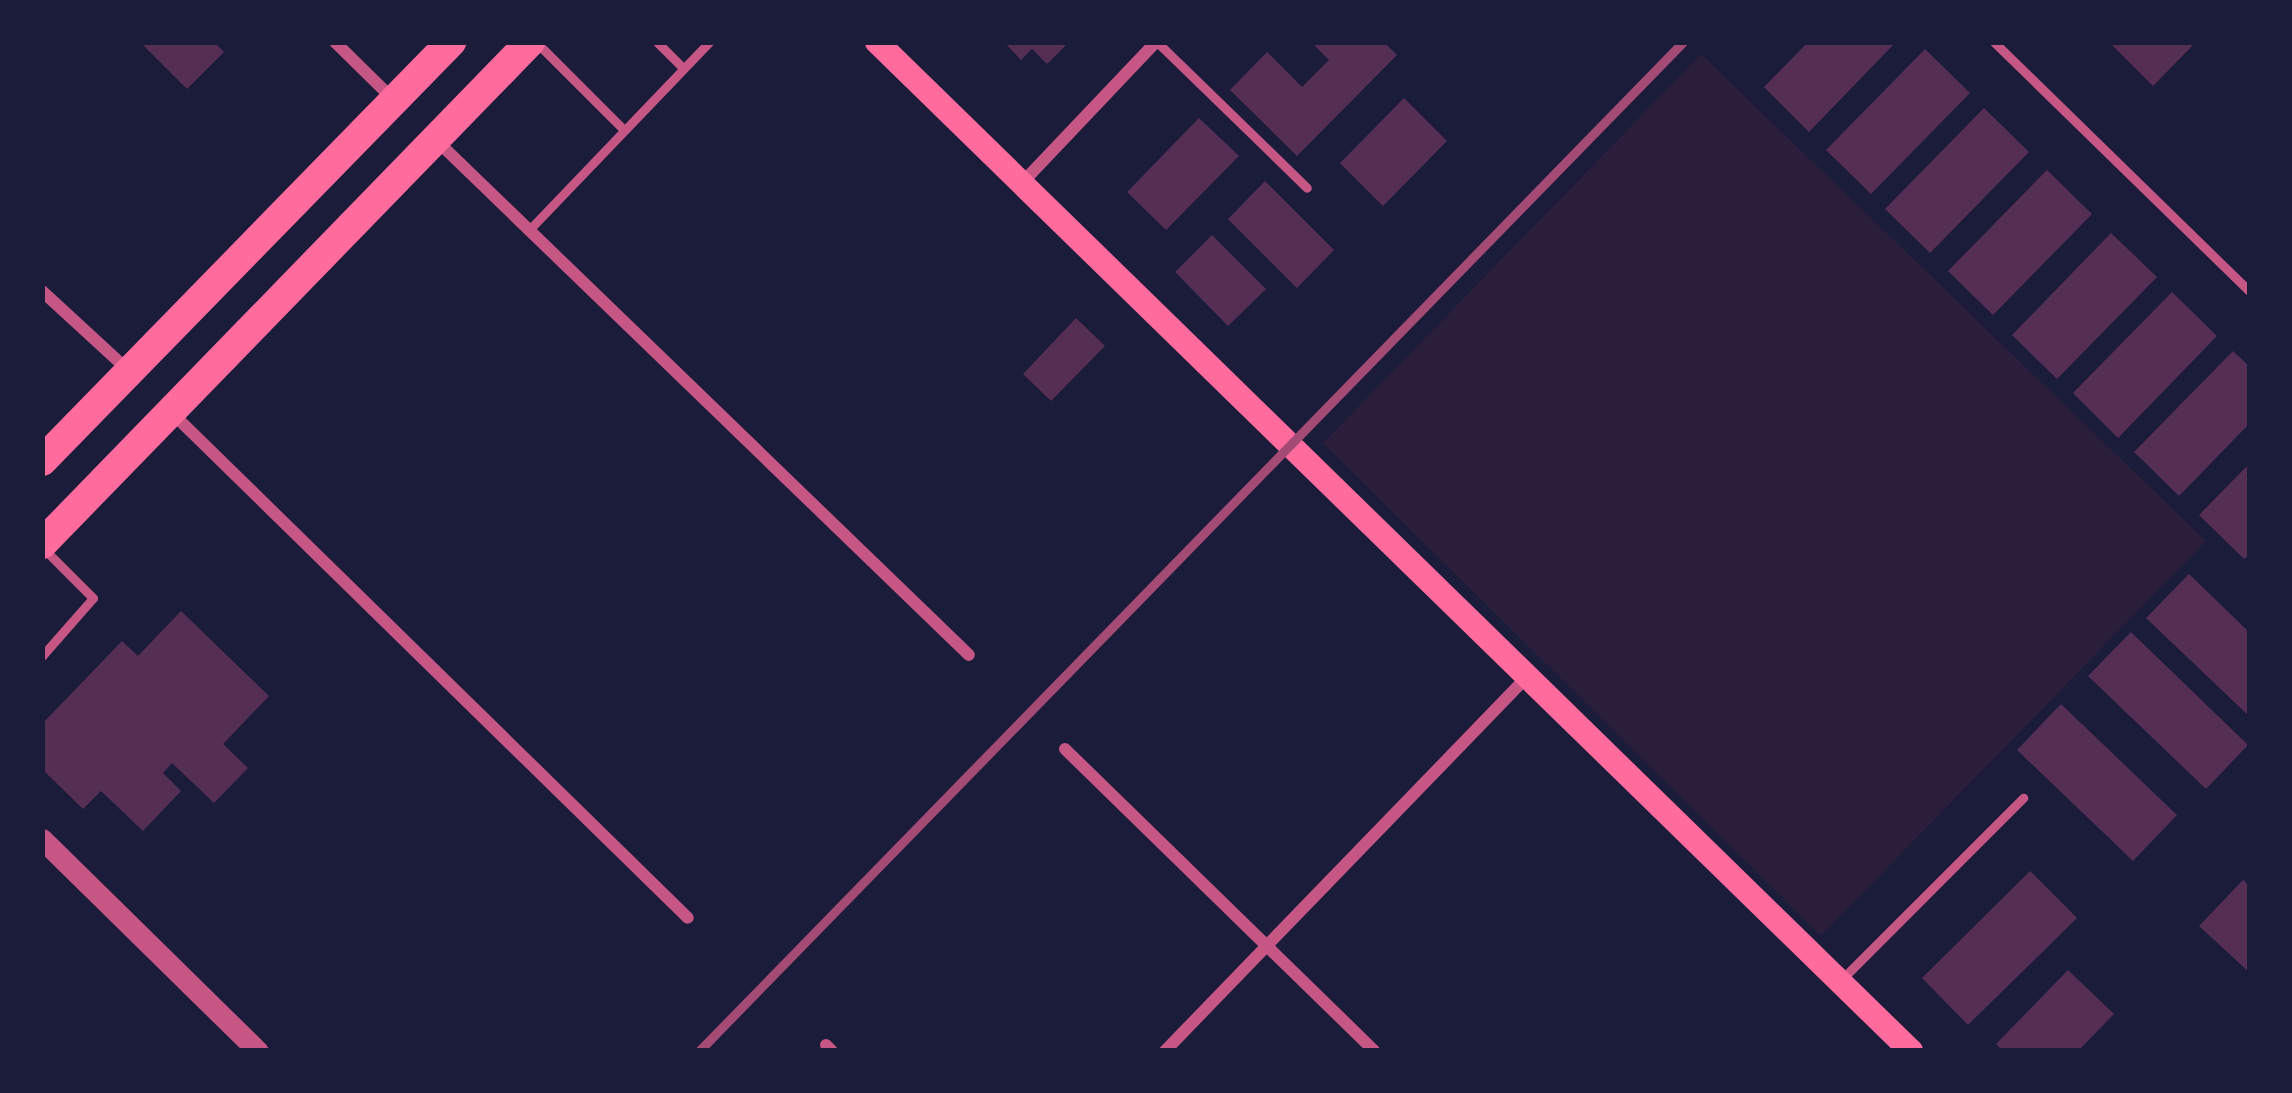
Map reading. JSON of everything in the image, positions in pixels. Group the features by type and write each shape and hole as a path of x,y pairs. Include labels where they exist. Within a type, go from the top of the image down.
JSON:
{"main road":[{"path":"42,461 451,42"},
{"path":"877,42 1911,1051"},
{"path":"42,545 523,48"}],"street":[{"path":"335,42 394,100"},
{"path":"1022,183 1156,42"},
{"path":"435,140 969,655"},
{"path":"42,291 129,372"},
{"path":"170,411 688,918"},
{"path":"1165,1051 1526,678"},
{"path":"1066,749 1374,1051"},
{"path":"42,839 258,1051"}],"lane":[{"path":"657,42 683,68"},
{"path":"528,231 709,42"},
{"path":"1156,42 1306,188"},
{"path":"1994,42 2250,292"},
{"path":"523,48 624,130"},
{"path":"42,545 92,598 42,656"},
{"path":"1839,982 2023,798"}],"shaded area":[{"path":"1701,54 2206,541 1821,936 1323,443"}],"building":[{"path":"140,42 214,42 224,52 187,89"},
{"path":"1004,42 1069,42 1047,64 1032,49 1021,60"},
{"path":"1311,42 1384,42 1397,55 1297,156 1230,90 1267,52 1302,87 1329,60"},
{"path":"1808,42 1896,42 1809,132 1764,87"},
{"path":"2109,42 2196,42 2153,86"},
{"path":"1925,49 1970,93 1871,194 1826,150"},
{"path":"1404,98 1447,141 1383,206 1340,163"},
{"path":"1984,108 2029,152 1930,253 1885,209"},
{"path":"1199,118 1239,156 1166,230 1127,192"},
{"path":"2047,170 2092,214 1993,315 1948,271"},
{"path":"1265,181 1334,250 1297,288 1228,219"},
{"path":"2111,233 2157,277 2057,379 2012,335"},
{"path":"1212,235 1266,289 1228,326 1175,272"},
{"path":"2172,292 2217,336 2118,438 2073,393"},
{"path":"1076,318 1105,346 1051,401 1023,374"},
{"path":"2233,351 2250,367 2250,423 2179,496 2134,452"},
{"path":"2250,463 2250,554 2244,559 2199,515"},
{"path":"2189,574 2250,633 2250,717 2146,618"},
{"path":"181,611 269,696 223,744 248,768 214,803 172,763 163,773 181,791 143,831 101,791 83,809 42,769 42,724 122,641 138,656"},
{"path":"2131,632 2248,745 2206,789 2088,676"},
{"path":"2061,704 2177,815 2133,861 2017,750"},
{"path":"2030,871 2077,918 1968,1025 1922,978"},
{"path":"2243,880 2250,887 2250,973 2199,926"},
{"path":"2068,970 2114,1014 2078,1051 2003,1051 1996,1044"}],"railway":[{"path":"699,1051 1683,42"}]}
